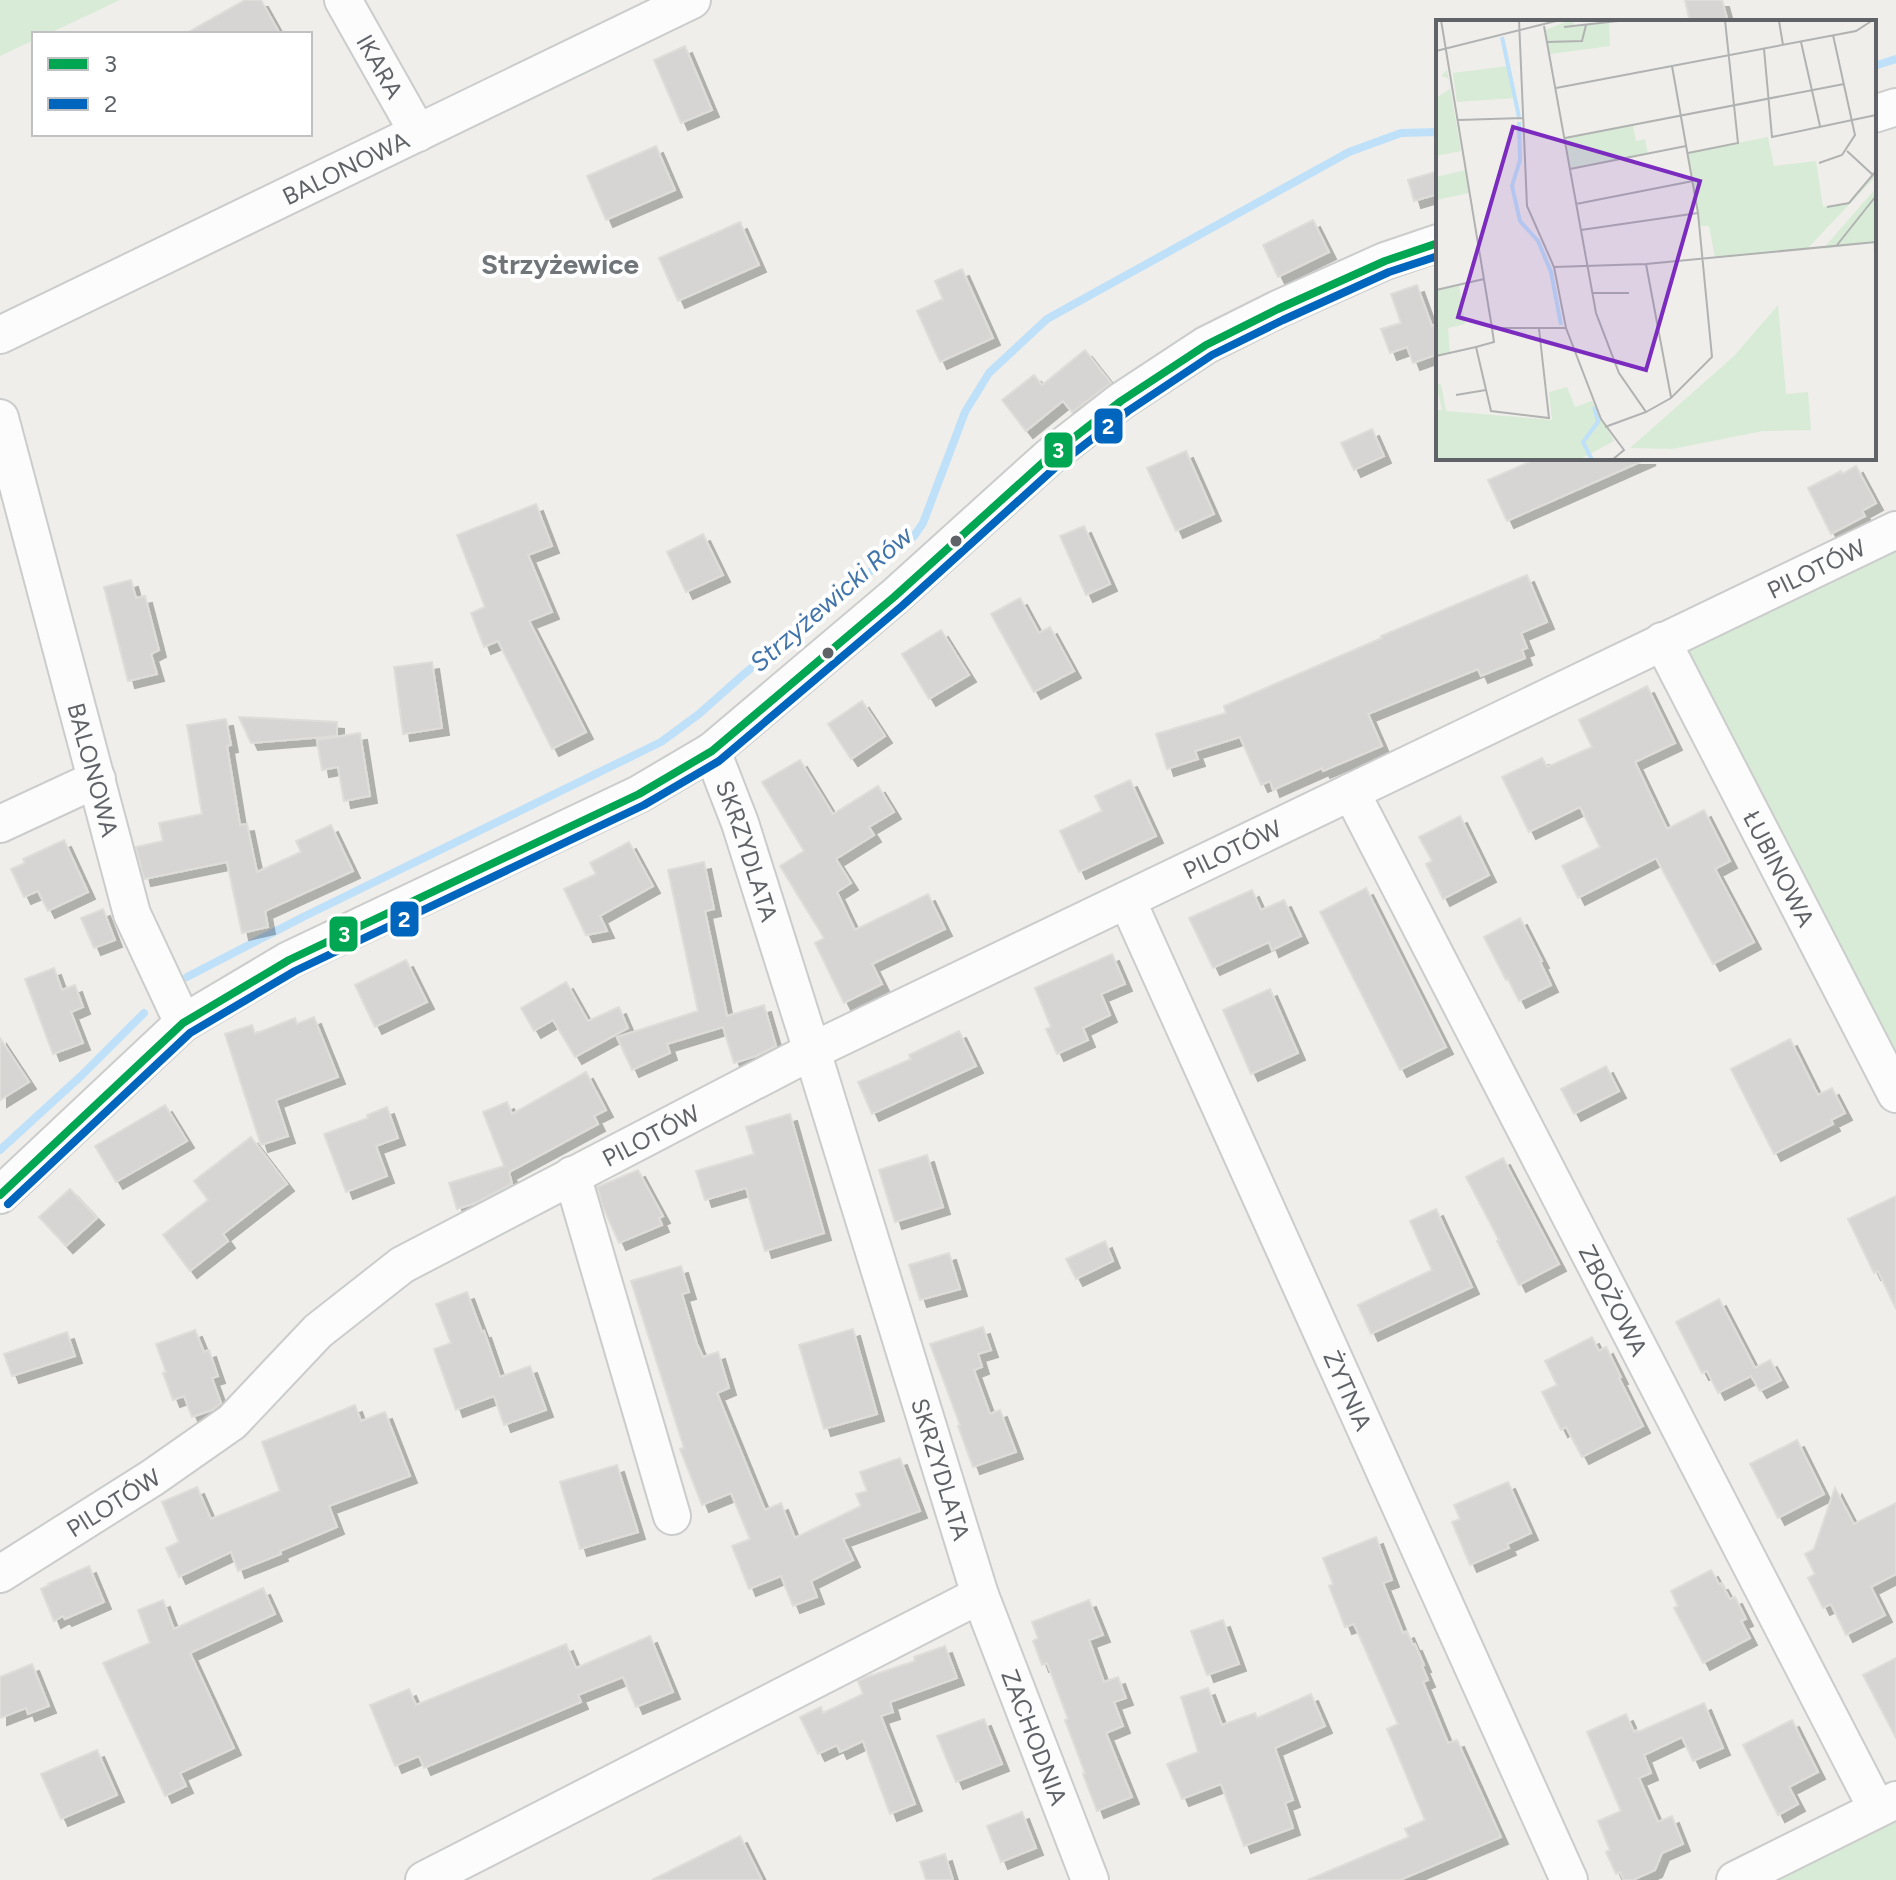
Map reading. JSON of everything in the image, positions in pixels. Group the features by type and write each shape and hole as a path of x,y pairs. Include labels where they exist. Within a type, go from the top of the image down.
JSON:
{"street":[{"name":"IKARA","path":"343,0 418,133"},
{"name":"BALONOWA","path":"0,335 692,0"},
{"path":"1876,113 1896,107"},
{"path":"0,1195 183,1023 289,960 639,794 712,751 894,597 1049,457 1121,401 1206,345 1278,309 1385,261 1436,244"},
{"name":"BALONOWA","path":"0,418 132,914 183,1023"},
{"name":"PILOTÓW","path":"0,1574 152,1478 232,1422 318,1331 402,1265 812,1051 1896,530"},
{"name":"ŁUBINOWA","path":"1662,641 1896,1094"},
{"name":"SKRZYDLATA","path":"712,751 740,823 980,1595"},
{"path":"0,824 97,779"},
{"name":"ZBOŻOWA","path":"1351,792 1886,1805"},
{"name":"ŻYTNIA","path":"1127,900 1569,1880"},
{"name":"PILOTÓW","path":"572,1175 672,1516"},
{"path":"424,1880 980,1595"},
{"name":"ZACHODNIA","path":"980,1595 1090,1880"},
{"path":"1735,1880 1886,1805"}],"green space":[{"path":"0,0 120,0 52,32 32,32 32,41 0,56"},
{"path":"1896,530 1896,1094 1662,641"},
{"path":"1896,1800 1896,1880 1735,1880"}],"building":[{"path":"245,0 261,0 279,32 189,32"},
{"path":"1685,0 1722,0 1727,20 1690,20"},
{"path":"685,46 712,110 681,123 654,60"},
{"path":"656,146 675,190 606,220 587,176"},
{"path":"1436,172 1436,195 1414,201 1408,180"},
{"path":"1313,220 1329,252 1278,277 1263,245"},
{"path":"740,222 759,265 678,301 659,258"},
{"path":"962,269 993,338 940,362 917,311 943,299 935,281"},
{"path":"1417,285 1432,326 1436,324 1436,355 1413,363 1407,347 1390,353 1381,329 1401,323 1391,294"},
{"path":"1085,350 1111,383 1072,412 1063,401 1026,431 1002,400 1034,375 1042,385"},
{"path":"1372,429 1384,456 1354,470 1341,443"},
{"path":"1186,451 1214,514 1176,531 1147,468"},
{"path":"1533,460 1644,460 1507,521 1488,480"},
{"path":"1856,466 1876,503 1862,511 1865,516 1831,534 1808,488"},
{"path":"536,504 552,546 528,555 552,612 529,621 586,732 552,749 498,641 484,647 471,613 485,607 457,535"},
{"path":"1084,526 1110,584 1086,595 1060,536"},
{"path":"703,534 723,575 686,592 667,552"},
{"path":"1527,575 1547,622 1521,633 1527,648 1522,650 1525,658 1481,676 1478,669 1368,714 1382,746 1273,790 1270,781 1261,785 1240,737 1195,751 1198,759 1167,769 1156,734 1226,713 1224,706"},
{"path":"131,580 136,598 145,596 159,650 151,654 157,674 128,681 104,587"},
{"path":"1020,598 1039,633 1050,627 1074,671 1034,692 991,614"},
{"path":"941,630 969,675 929,699 902,654"},
{"path":"432,662 442,728 403,734 394,667"},
{"path":"1647,686 1675,743 1635,762 1667,829 1704,810 1730,861 1715,869 1754,942 1713,964 1656,858 1578,898 1562,866 1600,847 1580,807 1529,832 1502,777 1542,758 1547,767 1592,747 1579,720"},
{"path":"862,701 885,736 851,759 828,724"},
{"path":"239,717 337,722 337,736 251,743"},
{"path":"226,719 231,745 227,746 240,825 247,824 257,872 301,852 296,841 331,825 353,871 265,911 268,927 242,933 227,862 144,879 136,847 163,841 159,823 202,814 187,725"},
{"path":"360,733 370,796 344,801 338,767 322,770 317,740"},
{"path":"800,760 833,814 878,786 894,812 869,827 874,835 836,859 851,883 837,892 855,930 928,894 945,929 872,964 882,984 844,1003 815,943 824,938 780,866 804,851 762,782"},
{"path":"1130,780 1156,836 1079,872 1060,831 1102,811 1095,796"},
{"path":"1460,816 1489,875 1443,899 1426,864 1432,861 1419,837"},
{"path":"64,840 88,892 48,911 38,891 24,897 11,869 25,863 23,859"},
{"path":"629,842 653,886 600,916 607,931 586,935 564,889 596,874 590,863"},
{"path":"704,862 714,909 705,911 727,1016 764,1005 776,1046 734,1063 723,1027 667,1044 670,1053 632,1070 617,1037 698,1011 668,870"},
{"path":"1366,888 1446,1047 1400,1070 1320,912"},
{"path":"1252,890 1261,910 1284,900 1301,936 1272,950 1269,942 1213,968 1189,918"},
{"path":"103,909 115,940 94,948 81,918"},
{"path":"1520,918 1551,985 1519,1001 1484,937"},
{"path":"1112,954 1125,984 1101,994 1110,1015 1083,1028 1088,1040 1057,1054 1046,1029 1051,1027 1035,988"},
{"path":"406,960 427,1002 375,1027 355,985"},
{"path":"54,968 62,990 75,985 83,1007 71,1012 83,1043 53,1054 25,979"},
{"path":"566,982 588,1021 619,1007 628,1028 575,1057 553,1020 534,1031 521,1008"},
{"path":"1270,989 1298,1053 1251,1074 1223,1010"},
{"path":"314,1017 338,1077 276,1100 288,1136 261,1145 225,1034 252,1025 255,1034 295,1018 297,1024"},
{"path":"959,1031 976,1066 872,1114 858,1082 911,1059 909,1055"},
{"path":"0,1038 29,1082 0,1100"},
{"path":"1790,1039 1818,1095 1832,1088 1845,1113 1831,1120 1833,1124 1774,1154 1731,1069"},
{"path":"1606,1066 1619,1091 1574,1114 1561,1089"},
{"path":"586,1072 606,1110 594,1116 598,1124 509,1172 512,1184 457,1209 449,1183 504,1166 483,1112 507,1102 512,1114"},
{"path":"165,1105 187,1141 116,1182 95,1146"},
{"path":"387,1107 398,1138 376,1146 387,1176 346,1192 324,1134 368,1118 367,1115"},
{"path":"790,1114 824,1233 765,1251 746,1188 705,1200 696,1171 754,1154 746,1127"},
{"path":"251,1137 287,1184 223,1234 228,1241 190,1271 163,1235 208,1200 194,1181"},
{"path":"927,1155 943,1207 895,1222 879,1170"},
{"path":"1503,1158 1559,1264 1519,1285 1466,1177"},
{"path":"638,1170 663,1216 659,1218 662,1225 619,1243 597,1187"},
{"path":"70,1189 97,1218 66,1246 39,1217"},
{"path":"1896,1196 1896,1309 1878,1271 1874,1273 1848,1219"},
{"path":"1436,1209 1472,1287 1371,1334 1358,1305 1432,1270 1410,1221"},
{"path":"1105,1241 1113,1261 1076,1279 1066,1259"},
{"path":"949,1253 960,1289 920,1300 909,1265"},
{"path":"681,1266 689,1292 682,1294 697,1344 703,1357 718,1352 729,1388 717,1393 765,1510 781,1503 795,1538 861,1506 856,1494 867,1491 860,1472 900,1458 920,1511 843,1539 853,1560 811,1581 817,1597 793,1606 781,1576 749,1589 732,1546 750,1539 731,1493 702,1505 680,1449 684,1448 631,1281"},
{"path":"467,1292 500,1377 530,1366 546,1410 504,1425 494,1396 456,1410 434,1349 451,1343 436,1304"},
{"path":"1719,1299 1755,1368 1770,1360 1781,1380 1760,1391 1751,1376 1718,1393 1707,1371 1702,1373 1676,1322"},
{"path":"983,1327 991,1350 978,1354 982,1367 974,1370 990,1414 1000,1410 1016,1452 973,1467 930,1344"},
{"path":"853,1329 877,1414 824,1429 799,1345"},
{"path":"195,1330 204,1352 209,1350 218,1376 212,1378 221,1403 192,1417 184,1396 173,1400 156,1344"},
{"path":"67,1332 75,1356 12,1376 4,1354"},
{"path":"1592,1337 1599,1351 1606,1347 1643,1426 1582,1457 1566,1427 1561,1430 1542,1392 1557,1385 1545,1361"},
{"path":"355,1405 361,1421 385,1412 410,1476 329,1506 337,1527 280,1551 281,1554 238,1571 231,1552 179,1577 166,1548 179,1542 162,1502 197,1487 211,1519 280,1491 262,1442"},
{"path":"1797,1440 1824,1494 1778,1518 1750,1464"},
{"path":"617,1465 638,1532 580,1549 560,1482"},
{"path":"1508,1482 1531,1533 1507,1544 1509,1548 1470,1565 1452,1522 1460,1519 1454,1505"},
{"path":"1835,1488 1854,1524 1896,1503 1896,1574 1871,1587 1885,1615 1846,1635 1831,1604 1823,1608 1808,1578 1815,1574 1805,1554 1814,1549"},
{"path":"1376,1537 1392,1580 1383,1583 1403,1633 1407,1631 1424,1665 1428,1680 1423,1682 1448,1743 1457,1740 1501,1837 1400,1880 1308,1880 1409,1837 1405,1829 1425,1820 1387,1729 1398,1724 1354,1624 1345,1627 1329,1586 1333,1584 1323,1558"},
{"path":"89,1566 104,1602 54,1621 41,1589"},
{"path":"1711,1570 1730,1599 1735,1597 1746,1619 1741,1621 1750,1638 1703,1663 1674,1608 1678,1606 1671,1591"},
{"path":"263,1588 275,1614 190,1653 234,1748 180,1773 186,1786 165,1796 103,1663 150,1643 138,1610 163,1600 174,1629"},
{"path":"1089,1600 1103,1635 1089,1640 1104,1682 1118,1677 1126,1698 1114,1702 1123,1726 1106,1733 1132,1797 1097,1811 1047,1663 1042,1665 1033,1641 1038,1638 1032,1622"},
{"path":"1223,1620 1239,1664 1207,1675 1191,1631"},
{"path":"650,1636 673,1692 636,1707 623,1677 578,1695 581,1702 424,1768 419,1756 395,1766 370,1705 409,1689 416,1705 566,1644 576,1668"},
{"path":"945,1646 957,1678 890,1702 893,1712 881,1716 915,1804 890,1814 863,1741 840,1752 837,1745 818,1754 800,1717 821,1707 823,1713 863,1694 858,1681 915,1661 914,1657"},
{"path":"1896,1658 1896,1738 1863,1675"},
{"path":"32,1664 49,1706 28,1714 26,1708 0,1718 0,1677"},
{"path":"1208,1688 1222,1725 1255,1713 1257,1718 1311,1694 1325,1726 1275,1748 1293,1800 1285,1803 1293,1828 1244,1846 1221,1784 1182,1799 1167,1764 1198,1752 1181,1697"},
{"path":"1704,1703 1723,1748 1693,1761 1682,1737 1644,1755 1651,1773 1639,1778 1658,1822 1672,1816 1683,1844 1662,1853 1655,1870 1633,1880 1624,1880 1620,1872 1616,1874 1606,1852 1610,1850 1598,1821 1621,1811 1587,1732 1626,1714 1634,1732 1638,1732"},
{"path":"984,1719 1002,1764 956,1782 937,1736"},
{"path":"1792,1720 1818,1772 1789,1787 1798,1804 1778,1815 1743,1745"},
{"path":"97,1750 117,1795 61,1819 41,1774"},
{"path":"1022,1812 1036,1848 1001,1862 987,1826"},
{"path":"740,1836 762,1880 652,1880"},
{"path":"945,1854 953,1880 926,1880 920,1862"}],"waterway":[{"name":"Strzyżewicki Rów","path":"1876,65 1896,59"},
{"name":"Strzyżewicki Rów","path":"187,977 661,742 914,536 923,523 965,412 989,373 1047,319 1349,152 1401,133 1436,132"},
{"name":"Strzyżewicki Rów","path":"0,1150 144,1013"}],"transit line":[{"name":"3","path":"0,1195 183,1023 289,960 639,794 712,751 894,597 1049,457 1121,401 1206,345 1278,309 1385,261 1436,244"},
{"name":"2","path":"8,1204 190,1033 295,971 644,805 719,761 902,606 1057,466 1128,411 1212,355 1389,272 1436,257"}],"district":[{"name":"Strzyżewice","path":"560,264"}]}
